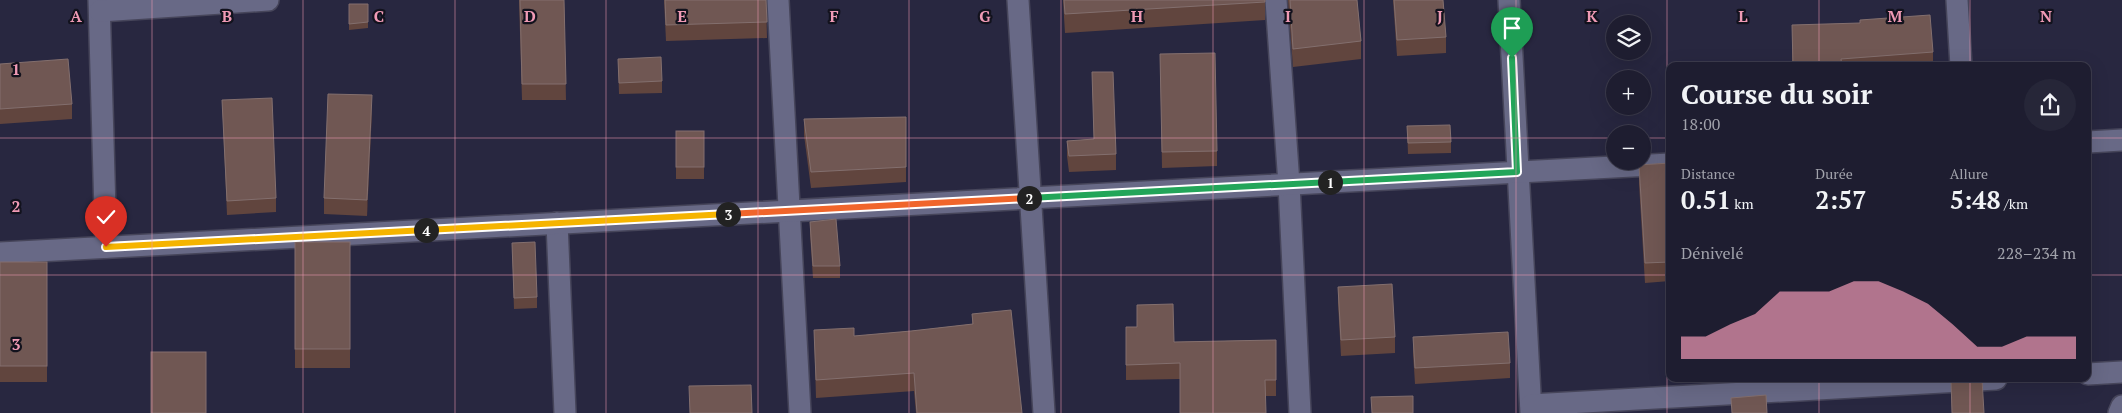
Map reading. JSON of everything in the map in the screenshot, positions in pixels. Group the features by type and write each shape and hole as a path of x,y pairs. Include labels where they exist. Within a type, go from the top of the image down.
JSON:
{"street":[{"path":"106,247 100,5 268,0"},
{"path":"778,0 800,413"},
{"path":"1018,0 1044,413"},
{"path":"1276,0 1289,184 1300,413"},
{"path":"1509,0 1531,409 1950,382"},
{"path":"1957,0 1961,62"},
{"path":"2091,142 2122,140"},
{"path":"0,253 1666,164"},
{"path":"556,223 565,413"},
{"path":"2091,374 2122,372"},
{"path":"2119,413 2122,406"}],"building":[{"path":"520,0 564,0 566,84 522,84"},
{"path":"665,0 766,0 767,22 666,25"},
{"path":"1064,0 1265,0 1265,2 1065,14"},
{"path":"1290,0 1357,0 1361,41 1293,49"},
{"path":"1394,0 1443,0 1446,37 1397,40"},
{"path":"349,4 368,4 368,22 349,24"},
{"path":"1930,15 1933,52 1841,59 1841,62 1793,62 1792,25 1860,23 1860,20"},
{"path":"1215,53 1217,151 1162,152 1160,54"},
{"path":"661,57 662,81 619,83 618,59"},
{"path":"68,59 72,104 0,109 0,64"},
{"path":"1092,72 1113,72 1116,154 1069,156 1067,141 1094,139"},
{"path":"328,94 372,95 367,200 324,198"},
{"path":"272,98 276,198 227,201 222,100"},
{"path":"906,117 906,167 811,172 804,119"},
{"path":"1450,125 1451,142 1408,143 1407,126"},
{"path":"676,131 704,131 704,167 676,167"},
{"path":"1666,163 1666,262 1645,263 1639,170 1651,170 1651,164"},
{"path":"836,219 840,266 813,266 810,222"},
{"path":"295,242 350,242 350,349 295,349"},
{"path":"535,242 537,297 514,298 512,243"},
{"path":"0,262 47,262 47,366 0,366"},
{"path":"1392,284 1395,337 1341,340 1338,287"},
{"path":"1173,304 1174,342 1276,340 1276,380 1265,380 1266,413 1180,413 1180,363 1126,365 1126,327 1137,327 1137,305"},
{"path":"1011,310 1022,413 917,413 914,373 816,380 814,330 854,328 854,336 911,331 973,324 972,314"},
{"path":"1508,332 1510,363 1415,368 1413,337"},
{"path":"151,352 206,352 206,413 151,413"},
{"path":"1951,382 1982,382 1984,413 1952,413"},
{"path":"751,385 752,413 690,413 689,386"},
{"path":"1766,395 1767,413 1732,413 1731,398"},
{"path":"1413,396 1413,413 1372,413 1371,397"}],"route":[{"path":"106,247 1517,172 1512,58"}]}
